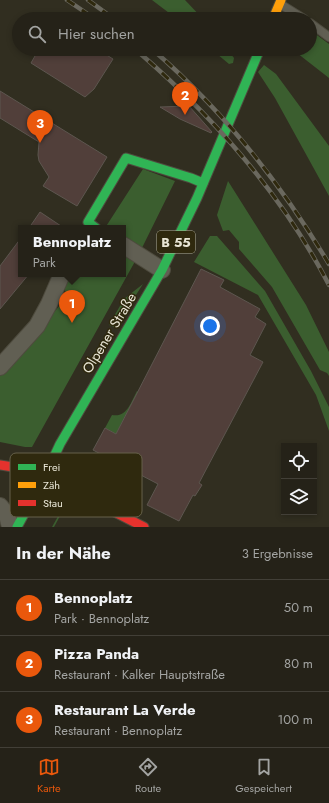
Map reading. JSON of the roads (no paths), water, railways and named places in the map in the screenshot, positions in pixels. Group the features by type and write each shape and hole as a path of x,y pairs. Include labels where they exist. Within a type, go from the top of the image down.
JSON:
{"main road":[{"path":"276,12 280,2"},
{"name":"Olpener Straße","path":"56,453 162,270 203,183 257,56"},
{"path":"91,225 126,158 203,183"},
{"path":"0,465 10,466"},
{"name":"Olpener Straße","path":"17,527 22,517"},
{"path":"125,517 144,527"}],"street":[{"path":"126,247 162,270"},
{"path":"0,367 37,326 49,304 61,277"},
{"path":"0,506 7,515 10,527"}],"lane":[{"path":"280,2 294,12"},
{"path":"317,28 329,37"}],"railway":[{"path":"67,0 85,12"},
{"path":"88,0 104,12"},
{"path":"143,56 192,101 244,158 290,219 329,285"},
{"path":"160,56 203,97 249,149 291,205 329,264"}],"place":[{"name":"Pizza Panda","path":"185,115"},
{"name":"Restaurant La Verde","path":"40,143"},
{"name":"Bennoplatz","path":"72,323"}]}
